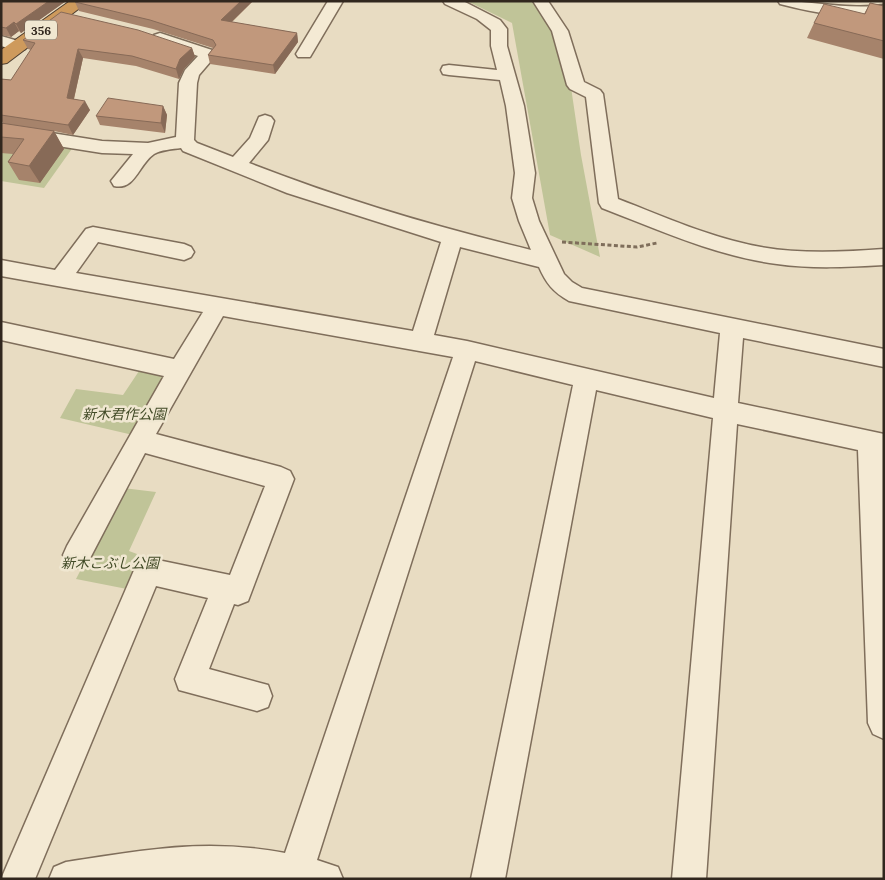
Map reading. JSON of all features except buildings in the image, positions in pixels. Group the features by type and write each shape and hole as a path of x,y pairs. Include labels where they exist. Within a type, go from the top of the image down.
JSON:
{"highway":[{"name":"356","path":"1,59 63,14"}],"street":[{"path":"304,54 336,1"},
{"path":"450,1 483,16 494,23 498,29 499,46 515,106 525,173 522,198 537,240 555,279 564,288 578,295 884,358"},
{"path":"540,1 560,31 576,85 594,94 609,203 695,236 744,251 774,256 836,260 884,257"},
{"path":"785,1 837,13 867,13 884,10"},
{"path":"63,14 82,10"},
{"path":"147,34 209,54 191,74 188,83 185,141 190,147 294,188 452,238 547,261"},
{"path":"1,41 19,46"},
{"path":"449,70 506,76"},
{"path":"237,165 259,140 265,121"},
{"path":"1,131 102,146 148,149 185,141"},
{"path":"121,181 148,149"},
{"path":"61,278 93,234 184,252"},
{"path":"421,340 452,238"},
{"path":"1,268 421,340 726,412 877,443 884,723"},
{"path":"77,555 138,440 218,304"},
{"path":"689,879 732,328"},
{"path":"1,331 180,370"},
{"path":"66,879 171,865 224,862 305,876 467,350"},
{"path":"488,879 586,379"},
{"path":"18,879 148,570 238,591 281,479 138,440"},
{"path":"226,588 190,679 257,696"}],"path":[{"path":"537,240 636,247 695,236"}],"green space":[{"path":"467,1 542,1 568,67 581,155 600,257 550,235 512,23"},
{"path":"1,131 76,143 44,188 1,181"},
{"name":"新木君作公園","path":"141,368 170,373 133,435 60,418 76,389 123,395"},
{"name":"新木こぶし公園","path":"123,488 156,492 129,551 145,557 127,589 76,579"}]}
